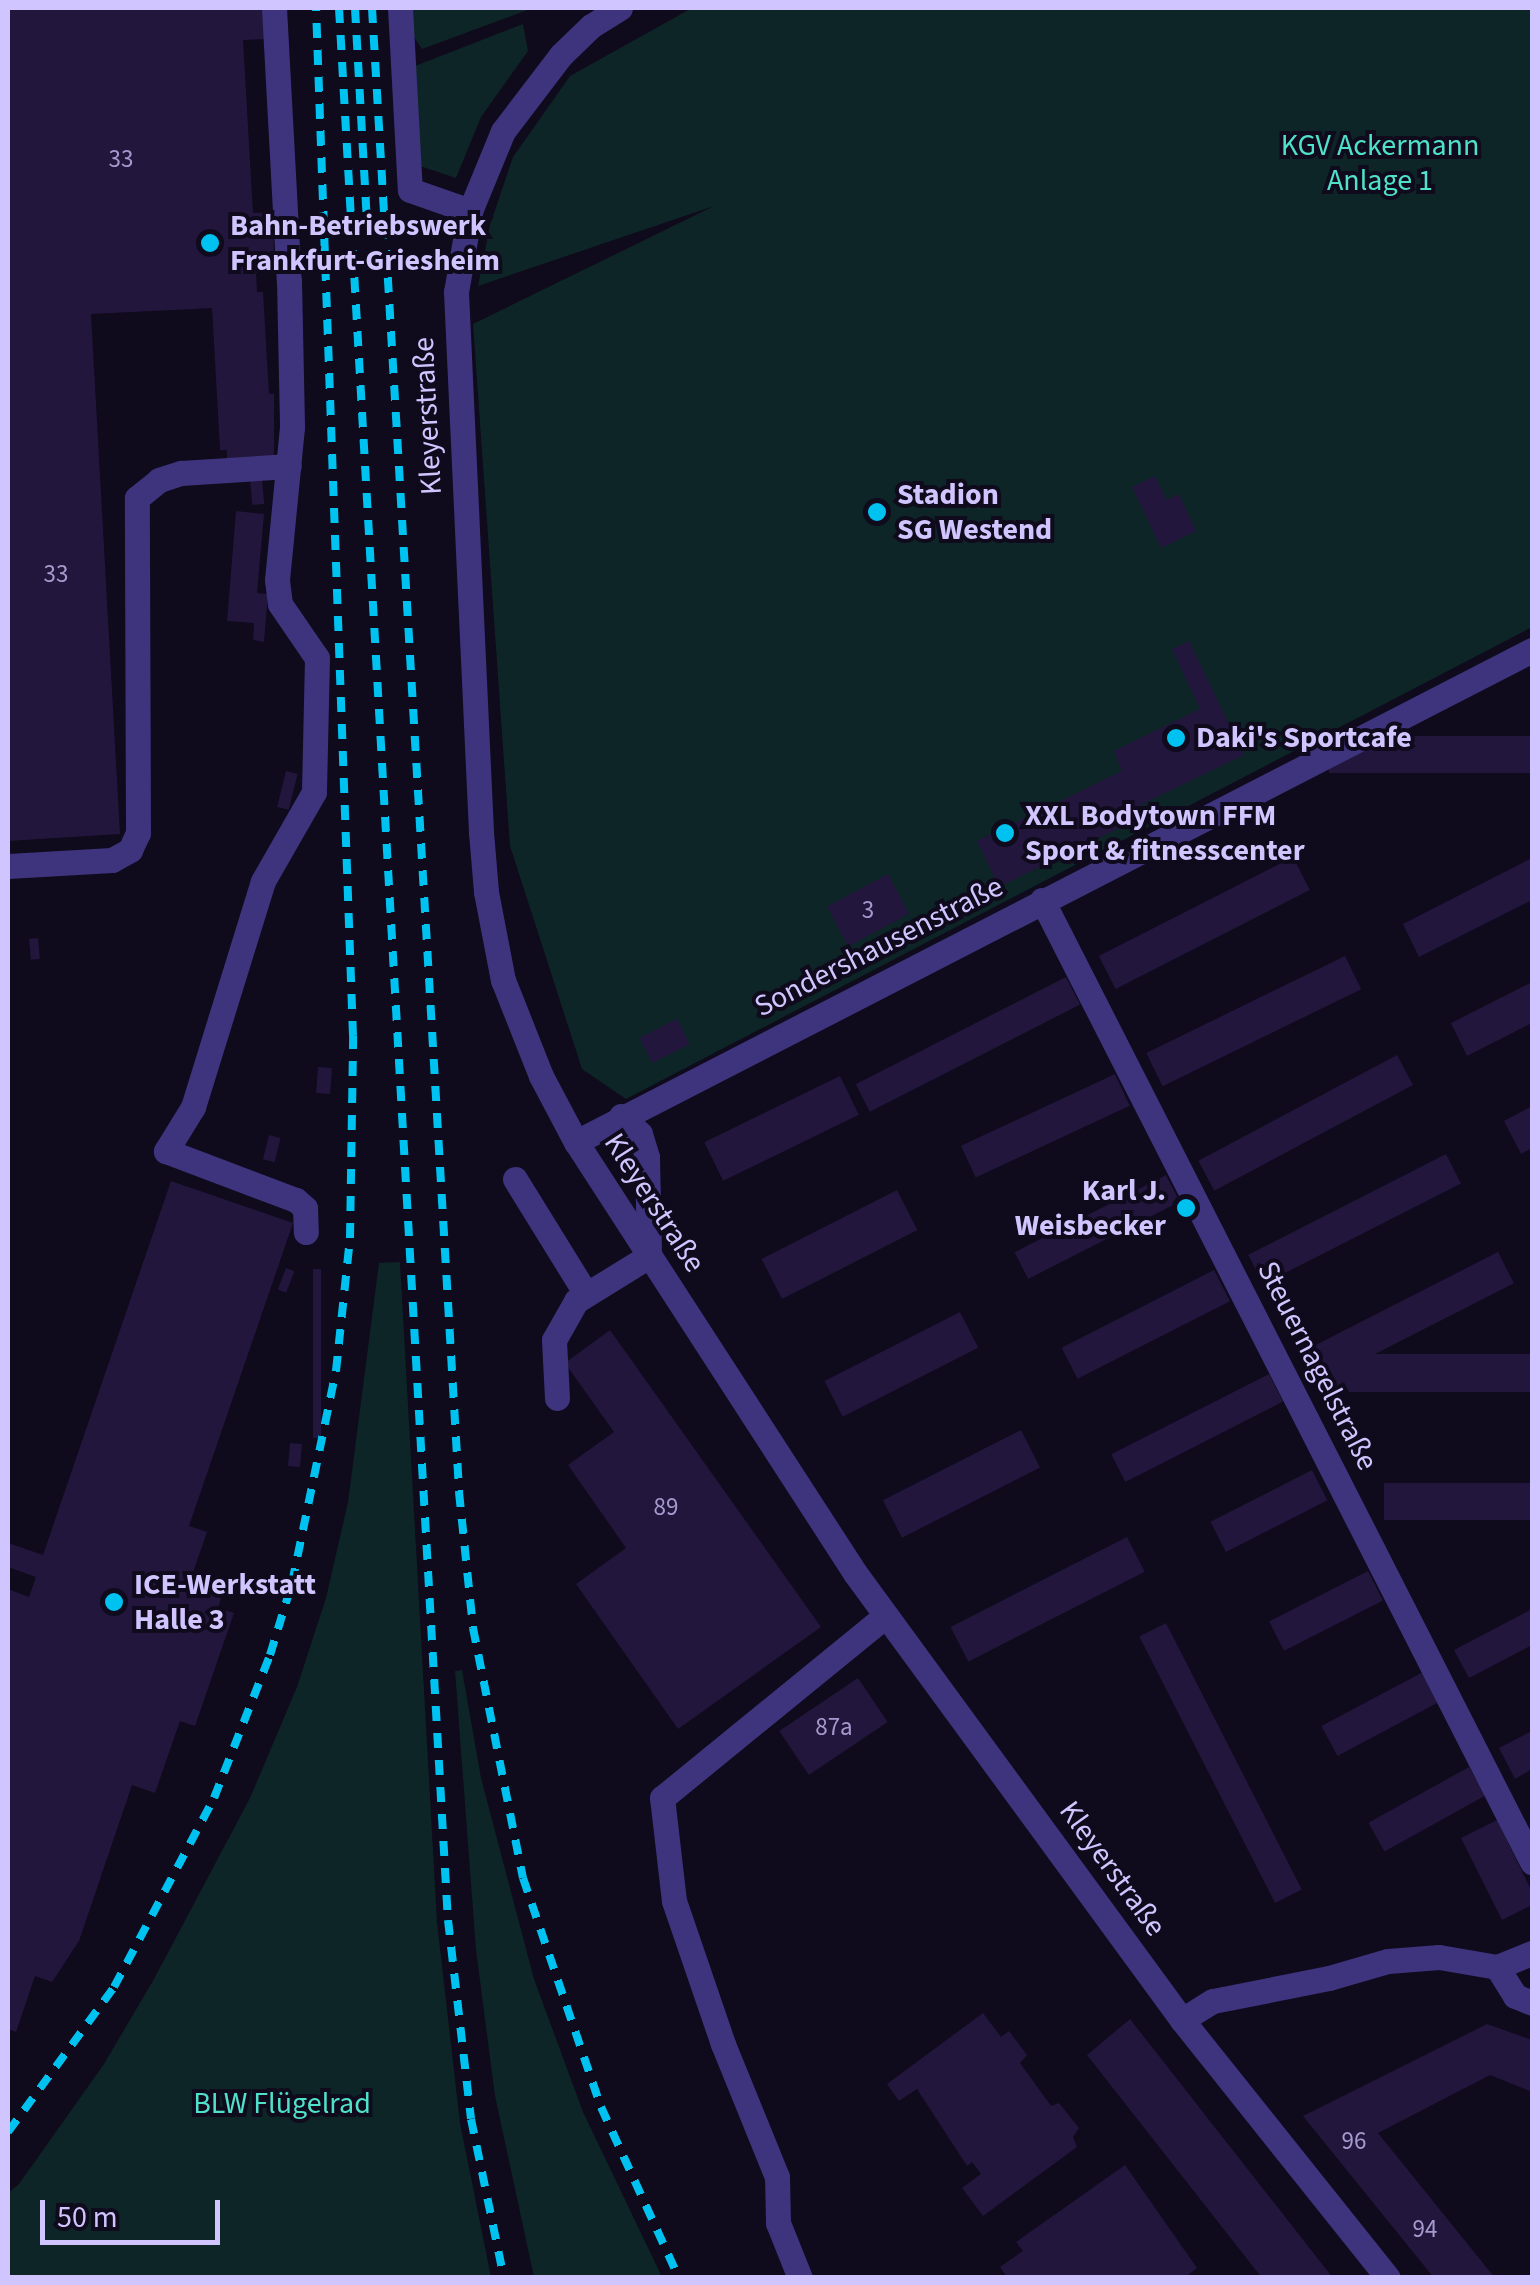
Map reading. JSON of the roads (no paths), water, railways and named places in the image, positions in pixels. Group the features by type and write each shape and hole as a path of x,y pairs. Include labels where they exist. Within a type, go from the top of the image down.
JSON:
{"street":[{"path":"274,8 289,281 289,466 278,591 280,604 318,658 314,792 263,881 192,1107 166,1151 296,1200 305,1208 306,1232"},
{"path":"400,8 410,190 470,211"},
{"name":"Kleyerstraße","path":"620,8 591,26 536,84 503,131 470,211 456,292 486,892 504,980 540,1076 576,1142 885,1616 1182,2020 1388,2278"},
{"path":"8,866 112,860 130,850 138,832 137,498 159,480 181,473 289,466"},
{"name":"Sondershausenstraße","path":"576,1142 1532,650"},
{"name":"Steuernagelstraße","path":"1042,900 1532,1862"},
{"path":"557,1398 554,1340 576,1300 649,1256 647,1157 640,1134 620,1116"},
{"path":"515,1179 586,1294"},
{"path":"800,2278 778,2223 777,2177 723,2044 674,1901 662,1798 885,1616"},
{"path":"1182,2020 1212,2001 1330,1978 1388,1961 1439,1957 1497,1967 1532,1953"},
{"path":"1497,1967 1515,1996 1532,2003"}],"railway":[{"path":"8,2132 114,1987 214,1798 270,1655 292,1583 336,1371 350,1238 353,1036 316,8"},
{"path":"339,8 448,1920 471,2119 504,2278"},
{"path":"355,8 368,242"},
{"path":"372,8 459,1492 473,1628 523,1878 601,2107 679,2278"}],"place":[{"name":"Bahn-Betriebswerk Frankfurt-Griesheim","path":"210,243"},
{"name":"Stadion SG Westend","path":"877,512"},
{"name":"Daki's Sportcafe","path":"1176,738"},
{"name":"XXL Bodytown FFM Sport & fitnesscenter","path":"1005,833"},
{"name":"Karl J. Weisbecker","path":"1186,1208"},
{"name":"ICE-Werkstatt Halle 3","path":"114,1602"}],"park label":[{"name":"KGV Ackermann Anlage 1","path":"1380,163"},
{"name":"BLW Flügelrad","path":"282,2104"}]}
